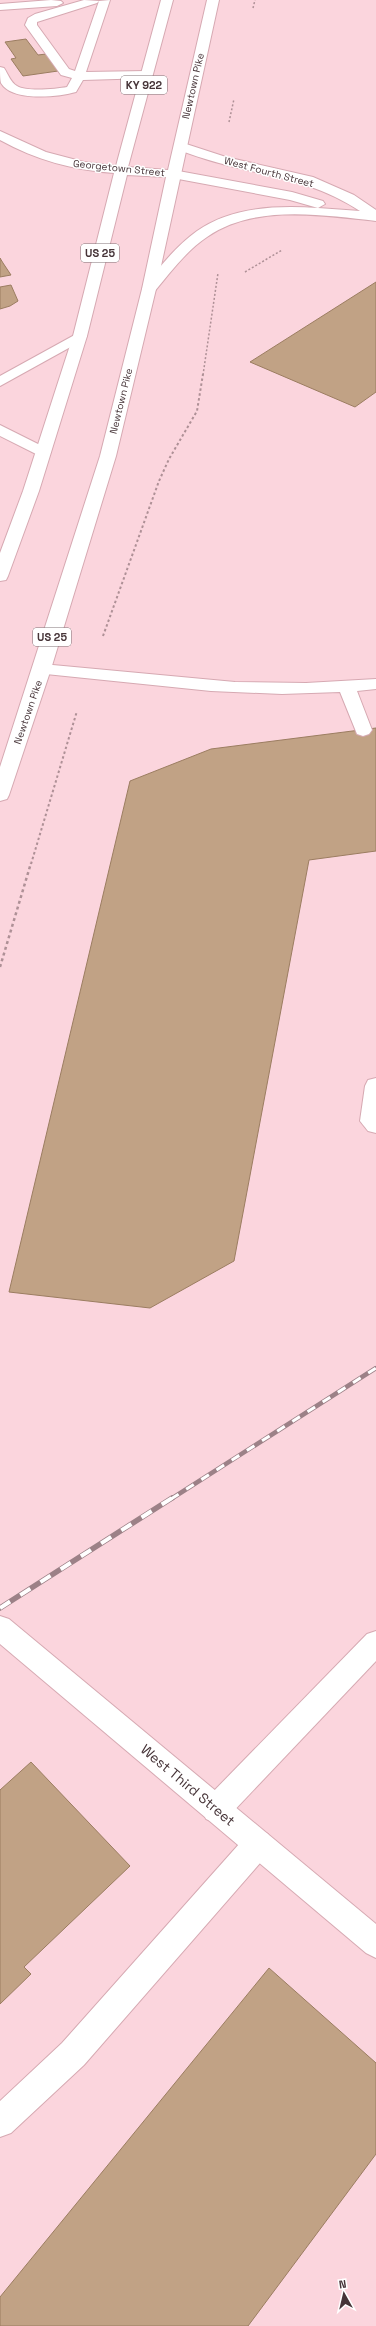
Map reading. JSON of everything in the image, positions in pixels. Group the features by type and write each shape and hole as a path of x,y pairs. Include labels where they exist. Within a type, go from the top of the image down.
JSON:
{"main road":[{"path":"0,7 120,0"},
{"name":"KY 922","path":"121,170 167,0"},
{"name":"Newtown Pike","path":"0,795 42,669 102,477 149,289 173,174 213,0"},
{"path":"93,1 39,16 32,20 31,25 65,72 79,76 146,75"},
{"path":"0,71 10,86 24,92 69,90 74,87 105,1"},
{"name":"Georgetown Street","path":"0,135 30,151 78,166 173,174"},
{"name":"West Fourth Street","path":"180,146 222,160 308,180 349,198 376,217"},
{"name":"US 25","path":"0,576 43,452 80,336 121,170"},
{"name":"West Fourth Street","path":"173,174 292,196 376,217"},
{"path":"149,289 170,264 203,233 227,222 275,212 311,211 376,217"},
{"path":"0,382 80,336"},
{"path":"0,430 43,452"},
{"path":"42,669 89,672 188,684 262,688 347,687 376,684"},
{"path":"347,687 363,730"},
{"path":"376,1086 371,1121 376,1125"},
{"name":"West Third Street","path":"0,1628 376,1943"},
{"path":"216,1809 376,1643"},
{"path":"0,2122 73,2054 258,1844"}],"path":[{"path":"0,967 89,672 145,524 158,481 168,459 197,411 212,320 218,271"}],"building":[{"path":"26,39 38,55 46,54 58,71 23,76 11,59 16,58 5,42"},
{"path":"0,258 3,263 11,275 0,277"},
{"path":"376,282 376,392 355,407 250,362"},
{"path":"11,285 18,301 10,306 0,309 0,287"},
{"path":"376,728 376,851 309,860 234,1261 150,1308 9,1292 130,781 211,749"},
{"path":"31,1762 130,1866 24,1967 31,1974 0,2004 0,1790"},
{"path":"269,1968 376,2063 376,2154 248,2326 0,2326 0,2297"}],"railway":[{"path":"171,1499 376,1368"},
{"path":"0,1608 172,1498"}]}
